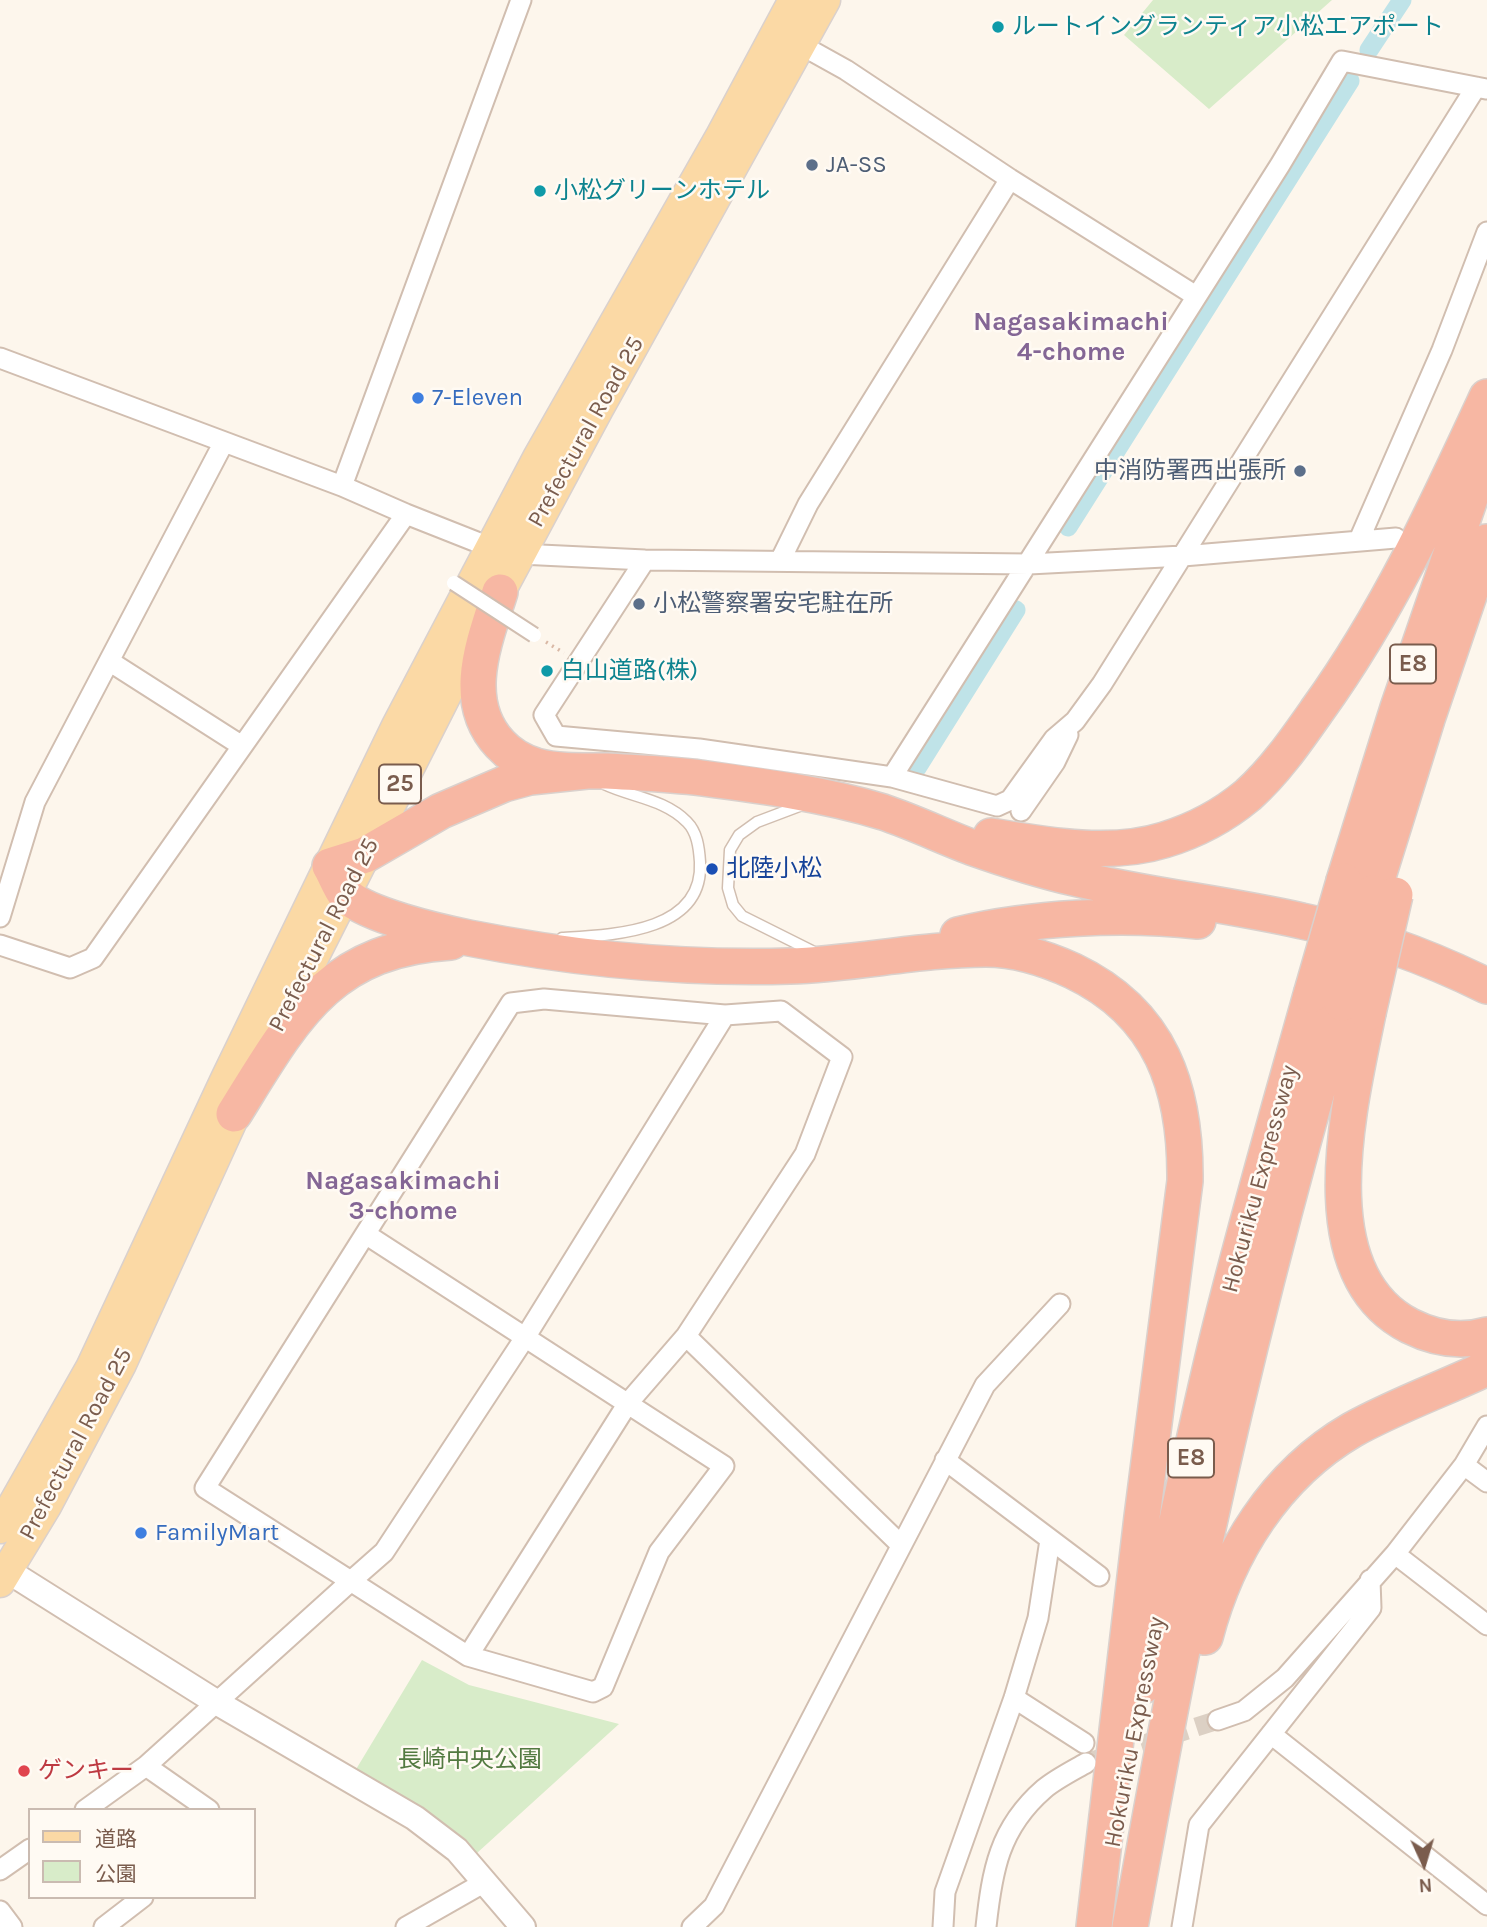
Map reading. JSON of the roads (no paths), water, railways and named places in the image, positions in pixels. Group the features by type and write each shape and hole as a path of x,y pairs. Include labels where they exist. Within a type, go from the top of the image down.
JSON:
{"highway":[{"path":"500,592 478,667 477,690 489,729 500,744 514,756 533,765 587,771 663,773 827,797 885,813 1006,839 1100,848 1163,841 1193,829 1247,795 1272,770 1330,693 1369,634 1430,520 1487,397"},
{"name":"Hokuriku Expressway","path":"1371,888 1398,708 1487,449"},
{"name":"Hokuriku Expressway","path":"1130,1927 1165,1732 1205,1537 1292,1180 1371,888 1487,543"},
{"path":"587,771 530,777 484,792 441,811 365,855 338,880 390,917 420,927 493,943 613,961 790,966 989,949 1023,954 1058,964 1092,980 1119,1000 1142,1024 1161,1054 1181,1110 1185,1146 1184,1193 1142,1517 1096,1927"},
{"path":"885,813 973,847 1071,877 1128,890 1291,918 1350,932 1424,958 1487,986"},
{"path":"1371,888 1340,1004 1345,1141 1343,1186 1346,1222 1353,1254 1363,1280 1379,1304 1400,1321 1425,1334 1450,1339 1487,1335"},
{"path":"870,959 963,934 1034,923 1095,919 1195,920 1304,940 1357,954 1426,978 1487,1008"},
{"path":"234,1114 279,1041 303,1010 342,974 362,962 409,947 461,942 493,943"},
{"name":"Hokuriku Expressway","path":"1096,1927 1176,1523 1215,1349 1263,1164 1340,1004"},
{"path":"1140,1927 1169,1778 1208,1624 1222,1584 1241,1546 1287,1481 1317,1454 1352,1430 1487,1367"}],"main road":[{"name":"Prefectural Road 25","path":"365,855 428,727 500,592 506,551 538,458 720,138 794,0"},
{"name":"Prefectural Road 25","path":"2,1573 46,1506 121,1364 338,880 397,726 598,409 825,0"},
{"name":"Prefectural Road 25","path":"0,1528 91,1368 220,1092 338,880"}],"street":[{"path":"342,486 521,0"},
{"path":"801,45 846,70 1010,179 1196,296"},
{"path":"892,776 1280,165 1342,61 1482,88 1102,684 1075,721 1055,762 1021,811"},
{"path":"780,561 808,504 1010,179"},
{"path":"1359,540 1442,350 1487,232"},
{"path":"0,358 342,486 406,514 506,551 645,560 1028,564 1183,556 1396,538"},
{"path":"0,917 35,802 224,442"},
{"path":"0,945 70,968 93,958 406,514"},
{"path":"645,560 544,715 556,736 699,749 892,776 997,806 1010,800 1054,739 1075,721"},
{"path":"454,583 534,635"},
{"path":"109,661 242,746"},
{"path":"367,1235 526,1336 628,1403 724,1466 659,1552 603,1687 593,1692 468,1656 205,1488 511,1003 544,999 725,1015 781,1011 842,1057 805,1154 686,1336 628,1403 468,1656"},
{"path":"88,1808 146,1766 383,1552 526,1336 725,1015"},
{"path":"692,1927 713,1906 985,1385 1060,1304"},
{"path":"686,1336 901,1545"},
{"path":"1218,1720 1244,1711 1285,1678 1395,1554 1464,1465 1487,1426"},
{"path":"944,1460 1099,1576"},
{"path":"1464,1465 1487,1482"},
{"path":"943,1927 944,1892 1014,1698 1038,1618 1050,1540"},
{"path":"1395,1554 1487,1625"},
{"path":"2,1573 415,1818 457,1850 523,1927"},
{"path":"1182,1927 1199,1825 1371,1608 1370,1580"},
{"path":"1014,1698 1084,1743"},
{"path":"1271,1734 1487,1905"},
{"path":"986,1927 991,1881 1002,1843 1020,1813 1046,1788 1086,1763"},
{"path":"146,1766 206,1808"},
{"path":"0,1870 28,1850"},
{"path":"406,1927 485,1882"},
{"path":"104,1927 140,1899"},
{"path":"0,1911 12,1927"}],"lane":[{"path":"555,939 592,937 665,921 679,913 694,896 700,876 698,841 688,823 667,807 598,782 587,771"},
{"path":"827,797 757,822 739,835 730,850 727,888 733,905 742,916 835,963"},
{"path":"493,943 542,940"}],"waterway":[{"path":"1369,50 1402,0"},
{"path":"1068,527 1350,81"},
{"path":"917,768 1016,610"}],"tunnel":[{"path":"1086,1763 1218,1720"}],"place":[{"name":"ルートイングランティア小松エアポート","path":"998,27"},
{"name":"JA-SS","path":"812,165"},
{"name":"小松グリーンホテル","path":"540,191"},
{"name":"7-Eleven","path":"418,398"},
{"name":"中消防署西出張所","path":"1300,471"},
{"name":"小松警察署安宅駐在所","path":"639,604"},
{"name":"白山道路(株)","path":"547,671"},
{"name":"北陸小松","path":"712,869"},
{"name":"FamilyMart","path":"141,1533"},
{"name":"ゲンキー","path":"24,1771"}],"district":[{"name":"Nagasakimachi 4-chome","path":"1071,338"},
{"name":"Nagasakimachi 3-chome","path":"403,1197"}],"park label":[{"name":"長崎中央公園","path":"470,1760"}]}
